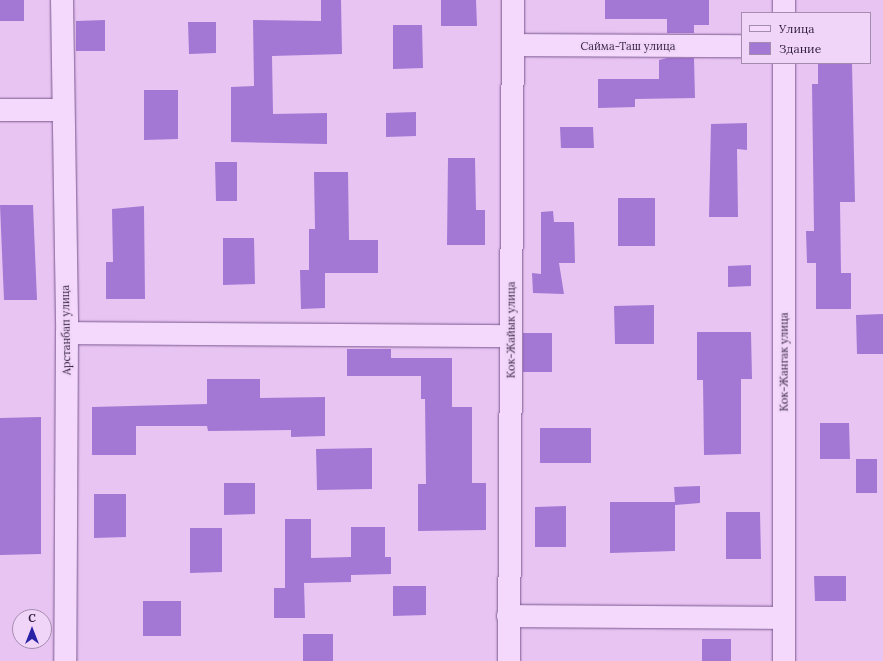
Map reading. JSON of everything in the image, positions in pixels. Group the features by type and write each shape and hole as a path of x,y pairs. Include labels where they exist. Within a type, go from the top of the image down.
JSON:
{"street":[{"name":"Арстанбап улица","path":"62,0 62,110 67,333 65,661"},
{"name":"Кок-Жайык улица","path":"509,661 508,616 513,0"},
{"path":"784,0 784,12"},
{"name":"Сайма-Таш улица","path":"513,45 741,46"},
{"name":"Кок-Жангак улица","path":"784,64 784,661"},
{"path":"0,110 62,110"},
{"path":"67,333 510,336"},
{"path":"508,616 784,618"}],"building":[{"path":"0,0 24,0 24,21 0,21"},
{"path":"321,0 341,0 342,54 272,56 273,114 327,113 327,144 231,142 231,87 254,86 253,20 321,21"},
{"path":"441,0 476,0 477,26 441,26"},
{"path":"605,0 709,0 709,25 694,25 694,33 667,33 667,19 605,19"},
{"path":"105,20 105,51 76,51 76,21"},
{"path":"188,22 216,22 216,53 189,54"},
{"path":"393,25 422,25 423,68 393,69"},
{"path":"667,58 694,58 695,98 635,99 635,107 598,108 598,79 659,79 659,60"},
{"path":"818,64 852,64 855,202 840,202 841,273 851,273 851,309 816,309 816,263 807,263 806,231 814,231 812,84 818,84"},
{"path":"144,90 178,90 178,139 144,140"},
{"path":"416,112 416,136 386,137 386,113"},
{"path":"747,123 747,150 737,149 738,217 709,217 711,124"},
{"path":"560,127 593,127 594,148 561,148"},
{"path":"448,158 475,158 476,210 485,210 485,245 447,245"},
{"path":"215,162 237,162 237,201 216,201"},
{"path":"314,172 348,172 349,240 378,240 378,273 325,273 325,308 301,309 300,270 309,270 309,229 315,229"},
{"path":"618,198 655,198 655,246 618,246"},
{"path":"0,205 33,205 37,300 4,300"},
{"path":"144,206 145,299 106,299 106,262 113,262 112,209"},
{"path":"553,211 554,222 574,222 575,263 559,263 564,294 533,293 532,273 541,274 541,212"},
{"path":"223,238 254,238 255,284 223,285"},
{"path":"751,265 751,286 728,287 728,266"},
{"path":"654,305 654,344 615,344 614,306"},
{"path":"883,314 883,354 857,354 856,315"},
{"path":"697,332 751,332 752,379 741,379 741,454 704,455 703,380 697,380"},
{"path":"523,333 552,333 552,372 523,372"},
{"path":"347,349 391,349 391,358 452,358 452,407 472,407 472,483 486,483 486,530 418,531 418,484 426,484 425,399 421,399 421,376 347,376"},
{"path":"207,379 260,379 260,398 325,397 325,436 291,437 291,430 208,431 207,426 136,426 136,455 92,455 92,407 207,404"},
{"path":"41,417 41,554 0,555 0,418"},
{"path":"820,423 849,423 850,459 820,459"},
{"path":"540,428 591,428 591,463 540,463"},
{"path":"372,448 372,489 317,490 316,449"},
{"path":"856,459 877,459 877,493 856,493"},
{"path":"224,483 255,483 255,514 224,515"},
{"path":"700,486 700,503 675,505 675,551 610,553 610,502 675,502 674,487"},
{"path":"94,494 126,494 126,537 94,538"},
{"path":"566,506 566,547 535,547 535,507"},
{"path":"726,512 760,512 761,559 726,559"},
{"path":"285,519 311,519 311,558 351,557 351,527 385,527 385,557 391,557 391,574 351,575 351,582 304,583 305,618 274,618 274,588 285,588"},
{"path":"190,528 222,528 222,572 190,573"},
{"path":"814,576 846,576 846,601 815,601"},
{"path":"393,586 426,586 426,615 393,616"},
{"path":"143,601 181,601 181,636 143,636"},
{"path":"303,634 333,634 333,661 303,661"},
{"path":"702,639 731,639 731,661 702,661"}]}
